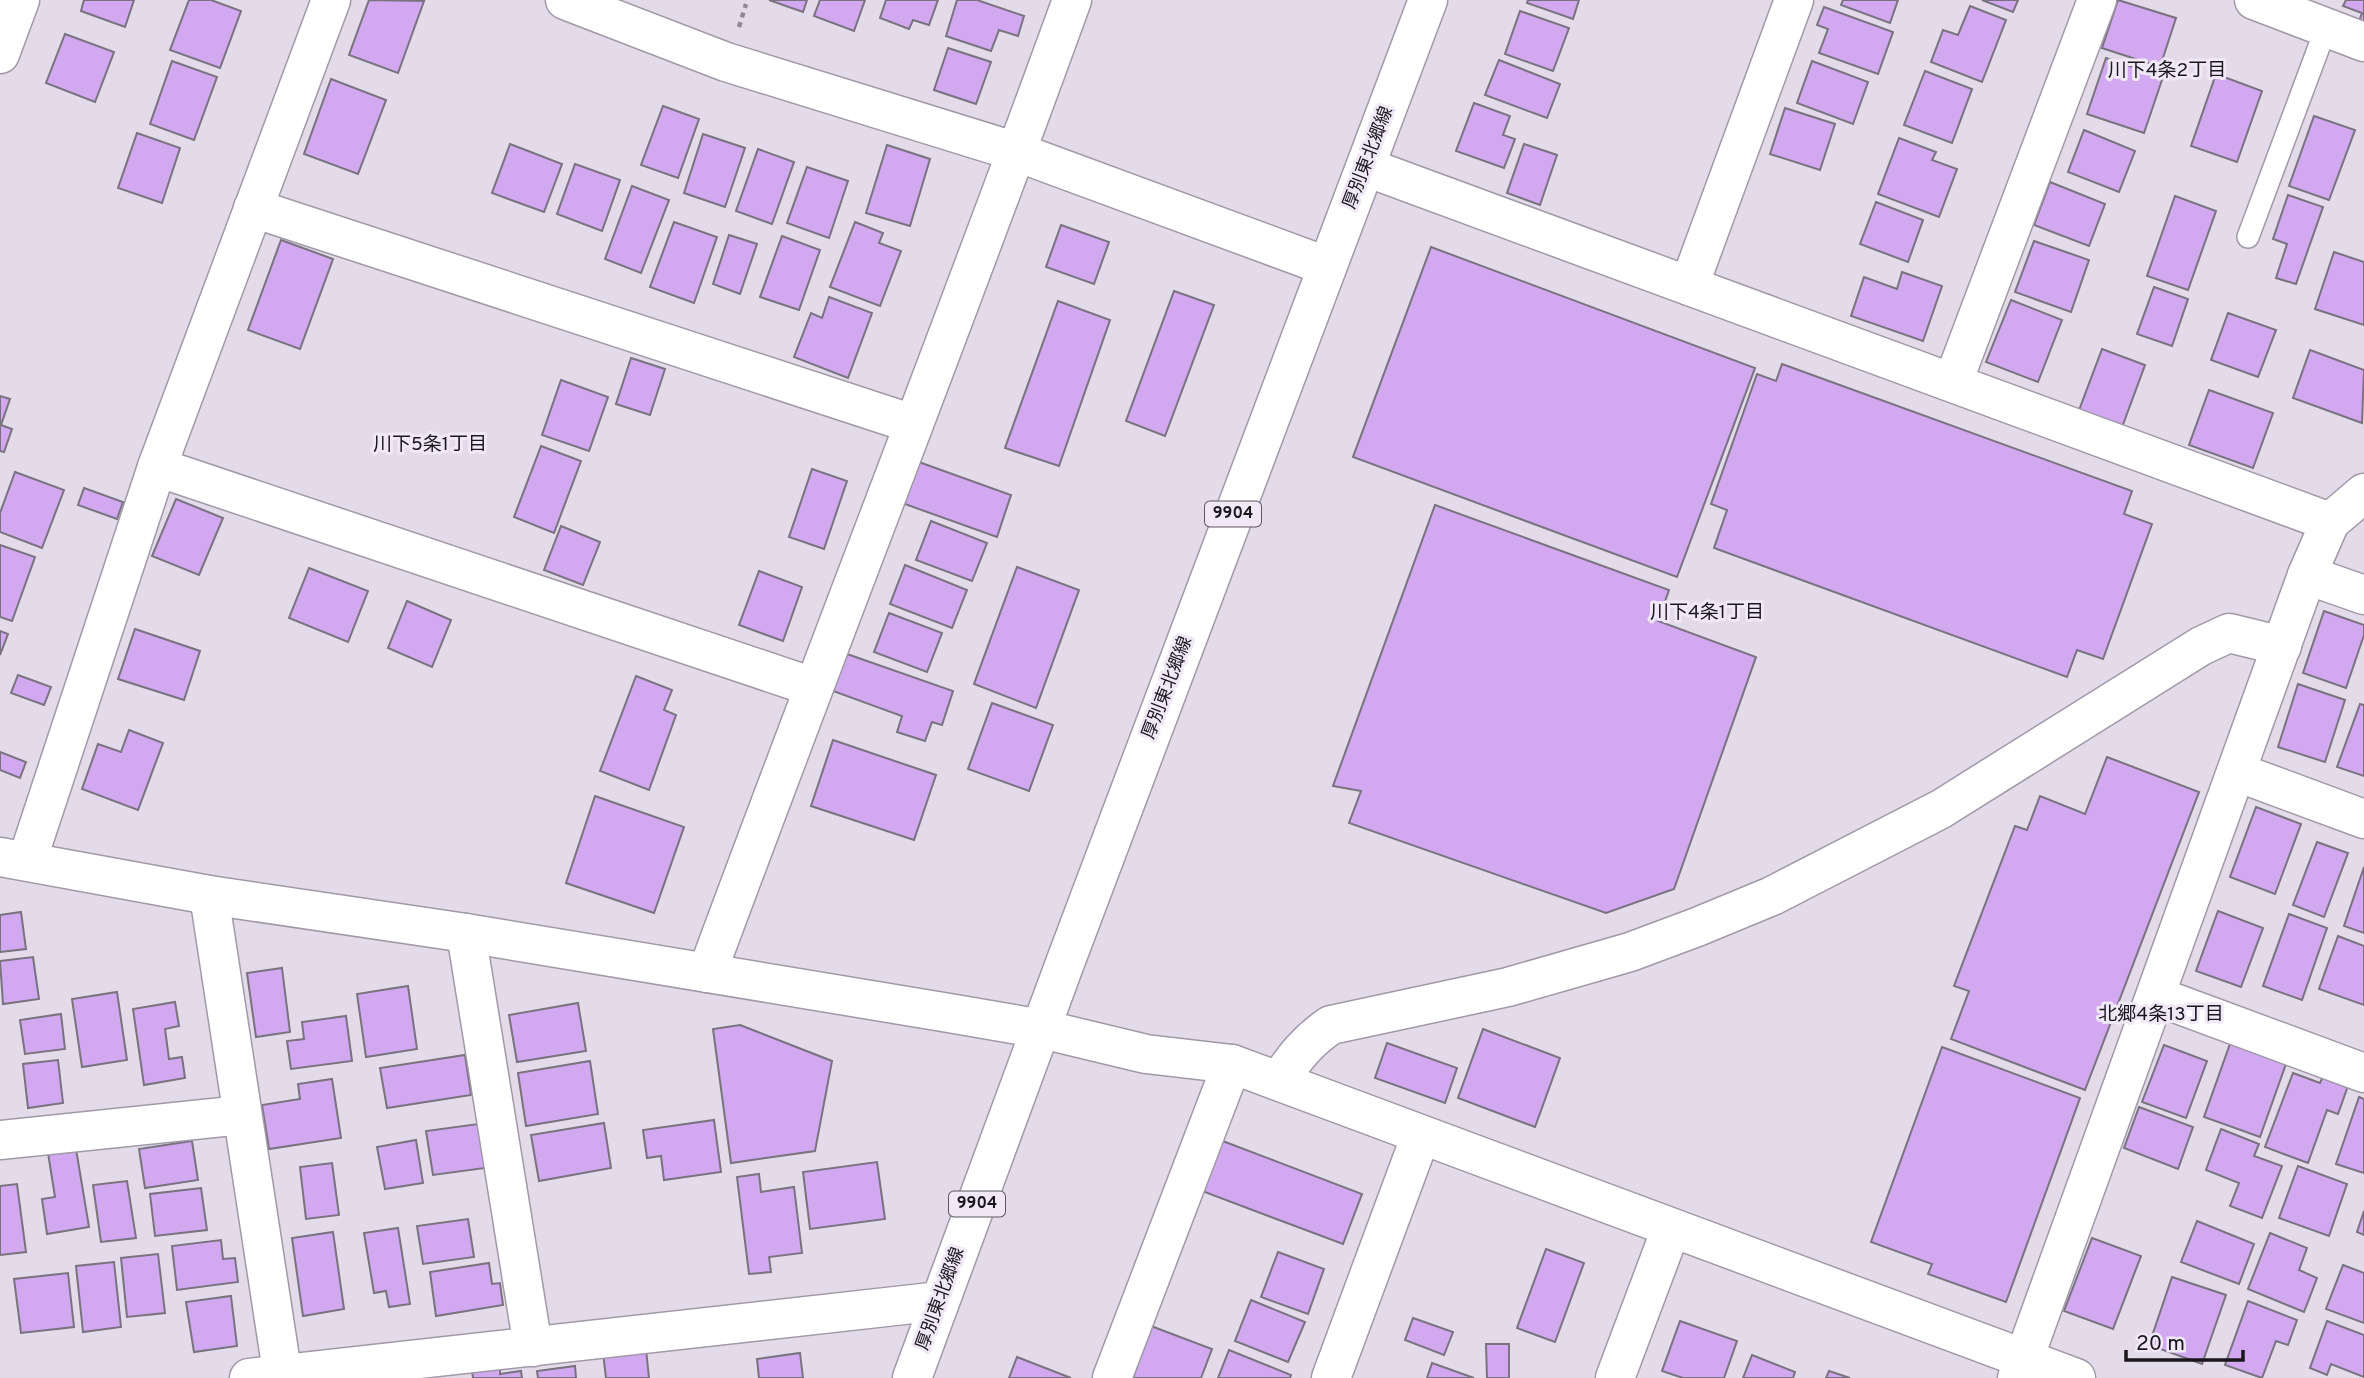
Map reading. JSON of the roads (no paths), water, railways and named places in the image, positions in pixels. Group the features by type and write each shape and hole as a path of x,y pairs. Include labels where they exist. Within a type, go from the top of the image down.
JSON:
{"street":[{"path":"0,54 20,0"},
{"path":"331,0 14,859 209,895 466,933 1042,1029 1146,1054 1232,1064 1671,1229 2021,1368 2077,1378"},
{"path":"565,0 726,62 1017,152 1326,266"},
{"path":"707,973 1072,0"},
{"name":"厚別東北郷線","path":"912,1378 1326,266 1428,0"},
{"path":"1689,285 1794,0"},
{"path":"1953,382 2097,0"},
{"path":"2254,0 2364,42"},
{"path":"1366,167 2330,522"},
{"path":"253,208 913,424"},
{"path":"157,467 813,687"},
{"path":"2021,1368 2306,575 2330,522 2364,493"},
{"path":"2306,575 2364,595"},
{"path":"1279,1081 1311,1038 1331,1025 1508,987 1630,952 1698,928 1772,896 1941,809 2201,646 2229,634 2282,646"},
{"path":"2237,772 2364,819"},
{"path":"209,895 242,1115 272,1377 940,1301"},
{"path":"466,933 533,1347"},
{"path":"2156,996 2364,1073"},
{"path":"1112,1378 1232,1064"},
{"path":"0,1140 242,1115"},
{"path":"1331,1378 1421,1135"},
{"path":"1615,1378 1671,1229"}],"lane":[{"path":"2248,237 2326,28"}],"district":[{"name":"川下4条2丁目","path":"2167,71"},
{"name":"川下5条1丁目","path":"430,445"},
{"name":"川下4条1丁目","path":"1707,613"},
{"name":"北郷4条13丁目","path":"2161,1015"}]}
